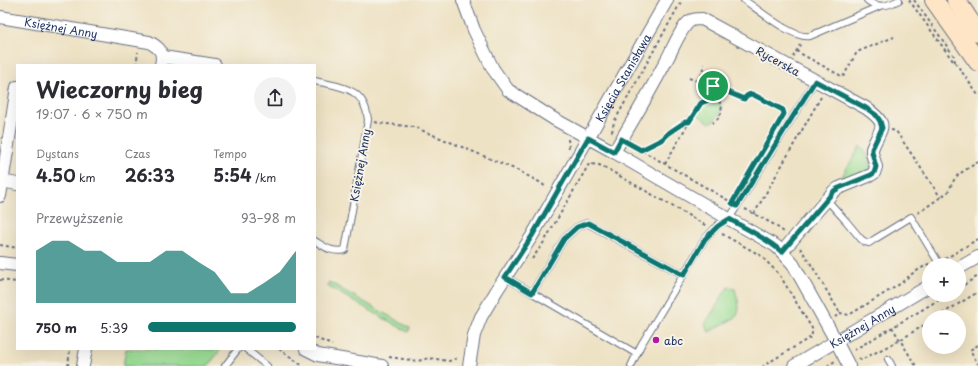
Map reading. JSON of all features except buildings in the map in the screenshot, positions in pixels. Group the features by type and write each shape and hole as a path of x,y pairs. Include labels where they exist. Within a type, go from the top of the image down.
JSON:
{"main road":[{"path":"934,0 978,62"},
{"path":"956,0 978,32"}],"street":[{"path":"463,0 474,30 493,69 508,90 554,119 776,246 793,264 849,366"},
{"name":"Księcia Stanisława","path":"470,363 474,335 481,317 532,236 667,0"},
{"name":"Księżnej Anny","path":"0,17 149,42 161,52 162,61 202,64"},
{"name":"Rycerska","path":"614,152 685,26 690,21 696,19 702,19 866,108 876,115 882,128"},
{"path":"0,196 16,93"},
{"path":"782,252 828,200 834,191 871,175 876,167 872,149 882,128"},
{"path":"2,181 16,184"},
{"path":"966,264 978,257"},
{"path":"0,263 16,265"},
{"name":"Księżnej Anny","path":"794,366 922,290"},
{"path":"83,366 86,350"},
{"path":"308,350 318,355 384,361"}],"lane":[{"path":"744,0 780,25 805,37 880,6 891,4 899,0"},
{"path":"867,0 873,5 880,6"},
{"name":"Księżnej Anny","path":"316,81 346,88 357,94 367,110 368,120 344,250 331,250 316,242"},
{"path":"632,366 637,354 705,239 718,226 729,219 815,81"},
{"path":"828,200 861,239 869,243 911,217 936,258"},
{"path":"532,293 564,239 577,227 588,223 684,275"},
{"path":"505,277 637,354"},
{"path":"225,366 237,350"},
{"path":"247,350 266,366"},
{"path":"888,359 892,366"}],"path":[{"path":"682,0 614,122 611,132 737,206 772,224 793,240 804,253 840,314 849,315 900,284 910,275 922,269"},
{"path":"909,0 978,95"},
{"path":"914,0 954,56 955,62"},
{"path":"787,66 805,37"},
{"path":"796,51 843,77 857,52 894,37"},
{"path":"700,82 704,64"},
{"path":"689,78 744,99 749,94 752,94 783,110 784,114"},
{"path":"711,99 713,86"},
{"path":"754,214 822,96"},
{"path":"665,164 701,103 711,99 719,101 722,105 720,116 712,123"},
{"path":"368,120 379,123 414,127 517,170 541,183 548,190"},
{"path":"641,150 663,139 667,134 685,122 689,122"},
{"path":"882,128 896,131 941,198"},
{"path":"911,217 941,198 948,192 955,178 978,162"},
{"path":"714,230 756,252 769,263 779,274 813,330 811,337 763,366"},
{"path":"945,258 978,239"},
{"path":"0,245 16,248"},
{"path":"966,284 978,276"},
{"path":"0,280 16,282"},
{"path":"948,310 978,292"},
{"path":"852,352 934,302"},
{"path":"857,356 861,360 900,340 922,326"},
{"path":"892,327 916,366"},
{"path":"316,338 336,346"},
{"path":"978,345 970,350 978,364"},
{"path":"68,366 70,350"},
{"path":"280,350 299,365 303,366"},
{"path":"384,361 418,361 429,358 449,361 458,358 470,363"}],"green space":[{"path":"714,100 721,105 721,112 710,123 698,115 703,105"},
{"path":"860,146 866,151 871,169 838,183"},
{"path":"329,282 410,328 408,332 327,286"},
{"path":"728,287 735,289 739,310 738,314 736,317 709,332 705,324"},
{"path":"126,350 220,350 208,366 123,366"}],"place":[{"name":"abc","path":"656,340"}],"route":[{"path":"815,81 866,108 876,115 882,128 872,149 876,167 875,170 871,175 834,191 828,200 782,252 776,246 729,219 718,226 705,239 684,275 588,223 577,227 564,239 532,293 505,277 532,236 588,138 614,152 621,139 641,150 663,139 667,134 685,122 689,122 701,103 711,99 713,86 744,99 749,94 752,94 783,110 784,112 732,203 737,206 815,81"}]}
